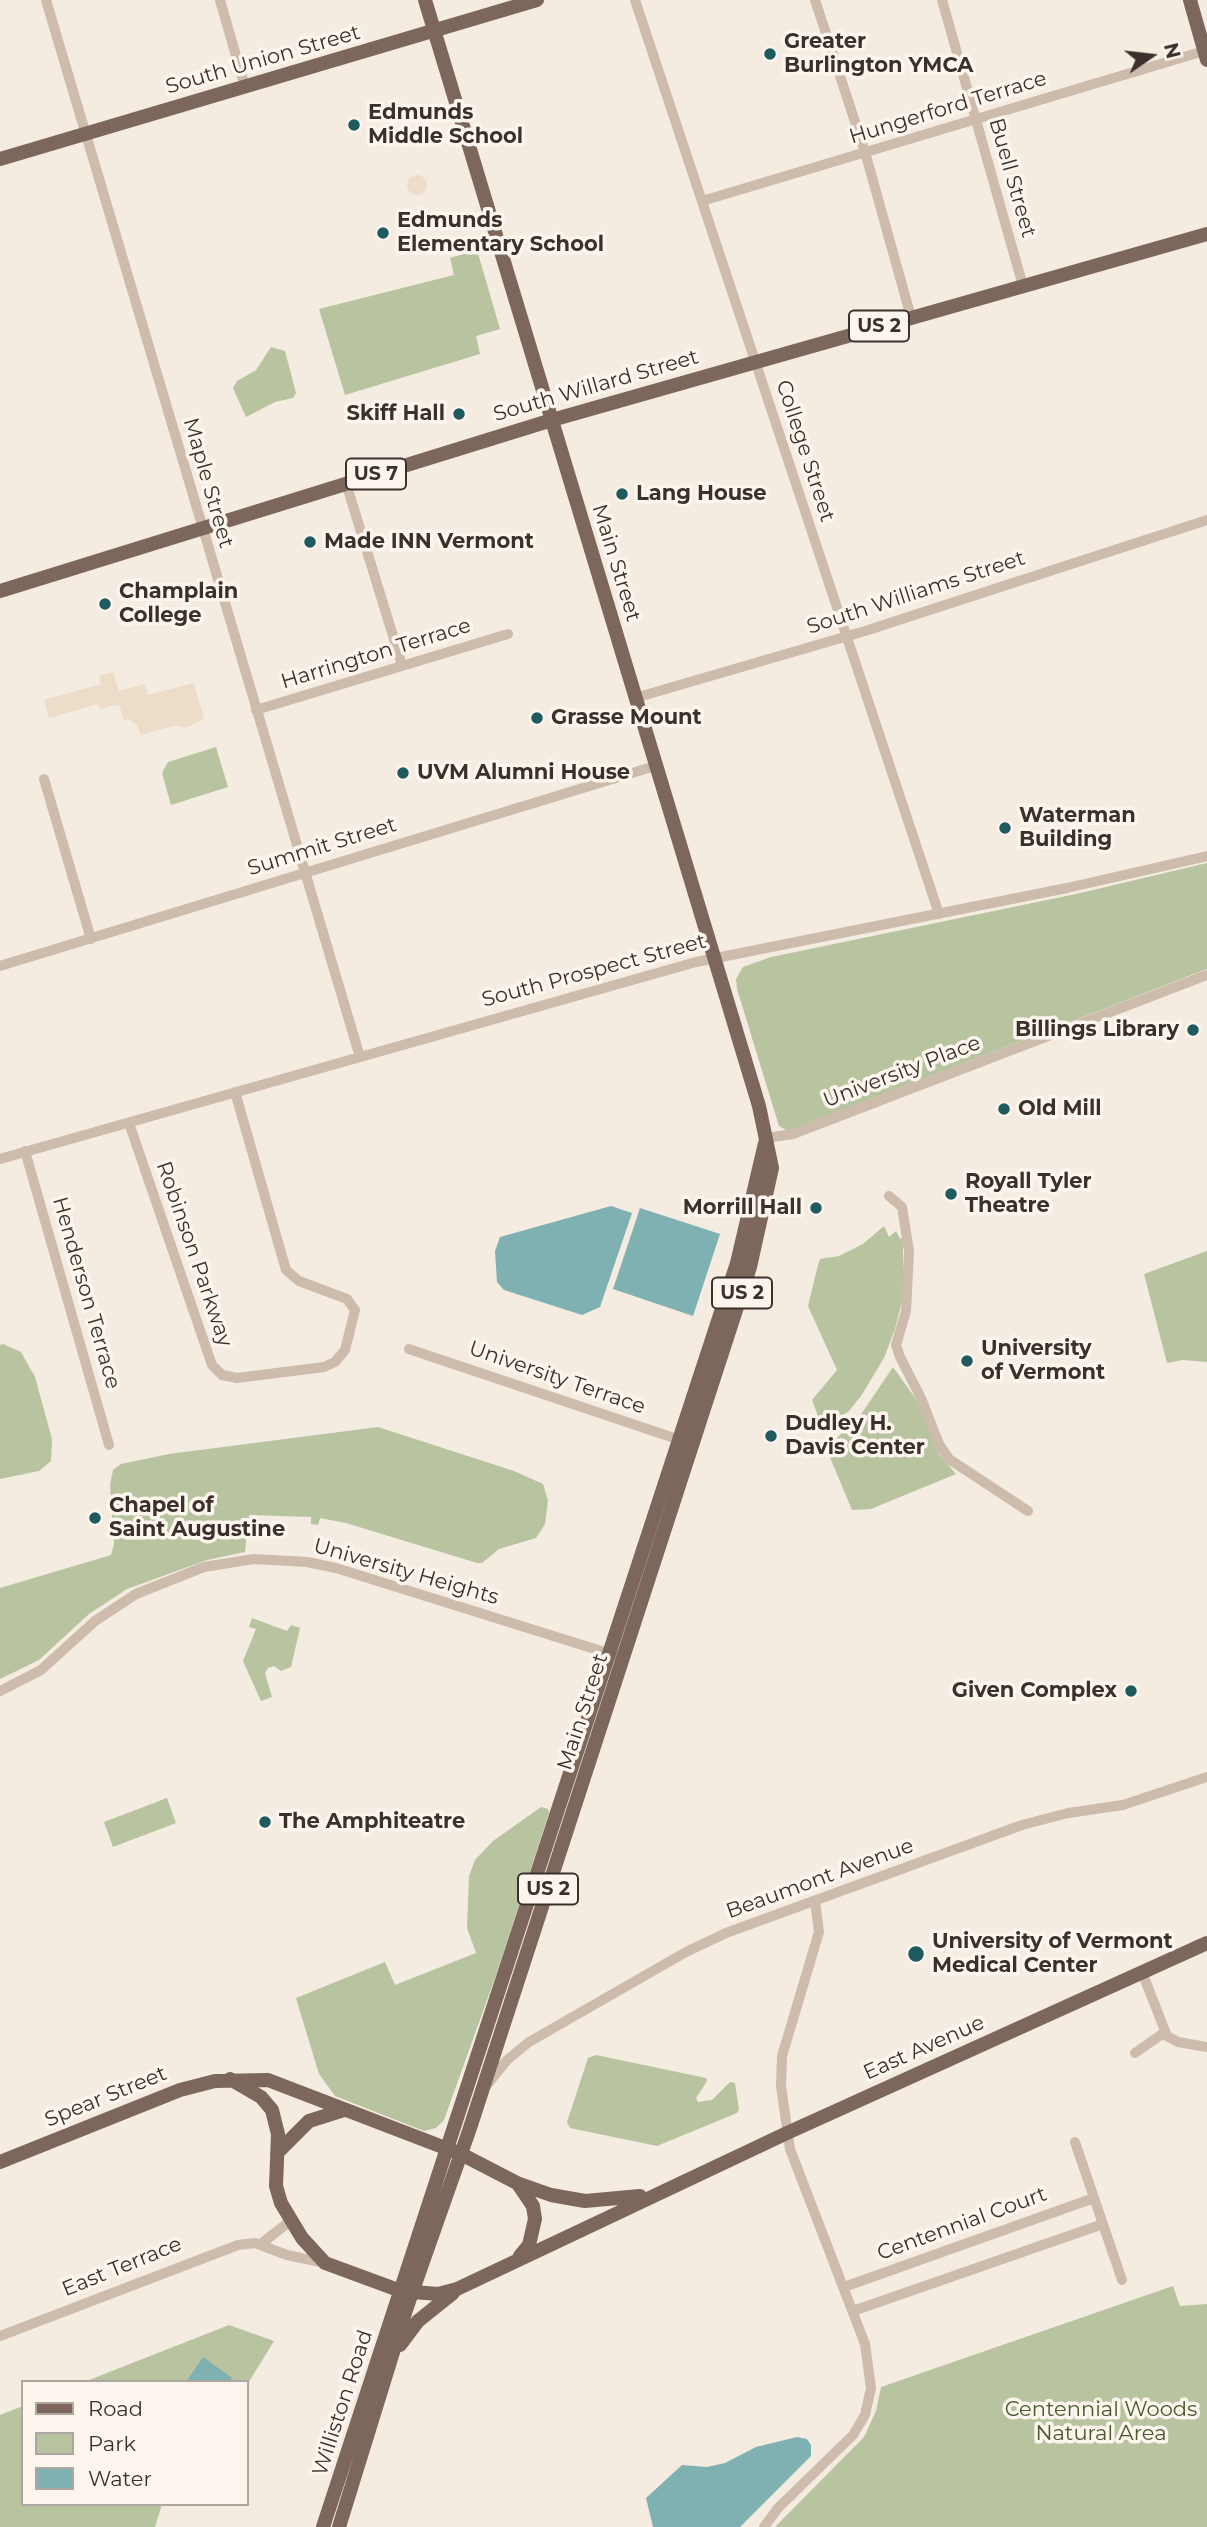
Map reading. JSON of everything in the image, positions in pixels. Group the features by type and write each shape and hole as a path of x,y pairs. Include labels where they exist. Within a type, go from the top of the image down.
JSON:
{"main road":[{"name":"Main Street","path":"407,2292 686,1442 737,1263 766,1138 759,1106 425,0"},
{"name":"South Union Street","path":"0,159 537,0"},
{"path":"1190,0 1200,14 1206,56"},
{"name":"South Willard Street","path":"0,591 552,420 1207,234"},
{"name":"Main Street","path":"455,2152 482,2091 617,1657"},
{"name":"East Avenue","path":"407,2292 438,2294 457,2289 787,2133 1207,1942"},
{"path":"230,2079 261,2097 272,2110 278,2134 276,2186 290,2221 325,2263 407,2292"},
{"name":"Spear Street","path":"0,2162 180,2090 230,2079 268,2080 455,2152"},
{"path":"277,2153 309,2120 344,2110"},
{"name":"East Avenue","path":"455,2152 517,2183 551,2195 585,2201 615,2200 658,2193"},
{"path":"516,2260 529,2245 536,2219 526,2192 517,2183"},
{"path":"394,2354 418,2321 457,2289"},
{"name":"Williston Road","path":"339,2527 394,2354 407,2292"},
{"name":"Williston Road","path":"324,2527 407,2292"}],"street":[{"name":"Maple Street","path":"46,0 360,1057"},
{"path":"220,0 245,87"},
{"name":"College Street","path":"635,0 939,914"},
{"path":"815,0 865,152 911,317"},
{"name":"Buell Street","path":"942,0 1023,286"},
{"name":"Hungerford Terrace","path":"702,201 1206,56"},
{"path":"346,483 402,666"},
{"name":"South Williams Street","path":"635,698 847,637 1207,520"},
{"name":"Harrington Terrace","path":"256,710 508,634"},
{"name":"Summit Street","path":"0,967 655,766"},
{"path":"44,779 91,939"},
{"name":"South Prospect Street","path":"0,1159 714,958 939,914 1207,856"},
{"name":"University Place","path":"766,1138 793,1134 1207,975"},
{"name":"Robinson Parkway","path":"129,1123 212,1365 222,1375 237,1378 324,1367 335,1362 345,1350 355,1310 347,1299 304,1284 286,1270 235,1092"},
{"name":"Henderson Terrace","path":"25,1151 109,1445"},
{"path":"889,1196 902,1207 909,1251 906,1311 896,1345 900,1357 921,1398 939,1444 949,1459 1028,1511"},
{"name":"University Terrace","path":"409,1349 686,1442"},
{"name":"University Heights","path":"0,1691 41,1670 95,1621 136,1594 190,1572 254,1559 307,1562 336,1568 617,1657"},
{"name":"Beaumont Avenue","path":"482,2091 507,2060 529,2042 686,1952 726,1933 1022,1825 1124,1805 1207,1777"},
{"path":"764,2527 786,2500 847,2443 863,2421 870,2400 871,2375 867,2350 797,2167 787,2133 781,2067 818,1932 815,1902"},
{"path":"1142,1972 1165,2032 1171,2039 1207,2047"},
{"path":"1135,2053 1165,2032"},
{"path":"1075,2142 1122,2280"},
{"name":"Centennial Court","path":"844,2287 1094,2198"},
{"path":"261,2245 290,2221"},
{"path":"853,2311 1103,2224"},
{"name":"East Terrace","path":"0,2336 217,2250 238,2245 261,2245 287,2255 325,2263"}],"green space":[{"path":"477,250 500,329 476,336 480,354 345,395 319,309 454,275 450,258"},
{"path":"271,347 285,351 296,393 293,398 275,402 246,417 233,388 237,381 256,370"},
{"path":"216,747 228,787 171,805 162,773 168,762"},
{"path":"1207,863 1207,969 788,1131 779,1126 737,989 736,979 743,967 771,957 1076,894"},
{"path":"884,1226 889,1237 896,1231 900,1239 903,1237 903,1297 895,1329 884,1358 861,1396 849,1411 823,1429 812,1400 837,1370 808,1306 818,1265 820,1259 839,1256 863,1244"},
{"path":"1207,1251 1207,1362 1183,1360 1167,1363 1144,1274"},
{"path":"0,1345 21,1352 35,1377 52,1439 51,1461 39,1471 0,1479"},
{"path":"893,1367 921,1406 939,1454 956,1474 871,1509 852,1510 829,1455 834,1450 835,1440 862,1413"},
{"path":"378,1427 514,1471 543,1484 548,1501 545,1524 536,1538 499,1549 482,1563 477,1563 346,1523 320,1518 318,1525 311,1524 311,1517 249,1515 245,1552 207,1560 127,1589 89,1614 39,1660 0,1679 0,1588 111,1555 114,1544 110,1485 113,1470 121,1464 169,1454"},
{"path":"252,1618 287,1631 291,1625 300,1628 291,1667 281,1671 274,1666 268,1668 265,1673 272,1697 261,1701 243,1661 256,1629 249,1627"},
{"path":"167,1798 176,1823 113,1847 104,1822"},
{"path":"541,1807 548,1809 549,1813 496,1975 444,2120 436,2128 424,2131 335,2096 319,2074 296,1998 385,1962 395,1985 476,1953 467,1928 469,1876 475,1860 493,1841"},
{"path":"596,2055 706,2078 707,2081 696,2098 698,2102 712,2100 730,2082 735,2083 739,2109 737,2113 657,2146 570,2128 567,2122 588,2058"},
{"name":"Centennial Woods Natural Area","path":"1173,2286 1180,2306 1207,2304 1207,2527 775,2527 864,2437 876,2411 881,2387"},
{"path":"229,2325 274,2341 248,2383 248,2380 89,2380"},
{"path":"21,2407 21,2506 161,2506 155,2527 0,2527 0,2415"}],"shaded area":[{"path":"417,175 424,178 427,185 424,192 417,195 410,192 407,185 410,178"},
{"path":"113,672 119,691 145,684 148,695 194,683 204,719 186,728 176,725 141,735 137,724 129,719 124,721 119,704 100,709 98,704 49,718 44,700 101,684 99,676"}],"water":[{"path":"611,1206 632,1213 600,1307 582,1315 504,1290 497,1282 495,1251 500,1237"},
{"path":"640,1208 720,1234 693,1316 613,1289"},
{"path":"203,2357 232,2378 230,2380 187,2380"},
{"path":"797,2437 807,2439 811,2445 811,2456 740,2527 653,2527 646,2498 682,2465 707,2467 725,2463 756,2447"}],"place":[{"name":"Greater Burlington YMCA","path":"770,54"},
{"name":"Edmunds Middle School","path":"354,125"},
{"name":"Edmunds Elementary School","path":"383,233"},
{"name":"Skiff Hall","path":"459,414"},
{"name":"Lang House","path":"622,494"},
{"name":"Made INN Vermont","path":"310,542"},
{"name":"Champlain College","path":"105,604"},
{"name":"Grasse Mount","path":"537,718"},
{"name":"UVM Alumni House","path":"403,773"},
{"name":"Waterman Building","path":"1005,828"},
{"name":"Billings Library","path":"1193,1030"},
{"name":"Old Mill","path":"1004,1109"},
{"name":"Royall Tyler Theatre","path":"951,1194"},
{"name":"Morrill Hall","path":"816,1208"},
{"name":"University of Vermont","path":"967,1361"},
{"name":"Dudley H. Davis Center","path":"771,1436"},
{"name":"Chapel of Saint Augustine","path":"95,1518"},
{"name":"Given Complex","path":"1131,1691"},
{"name":"The Amphiteatre","path":"265,1822"},
{"name":"University of Vermont Medical Center","path":"916,1954"}]}
